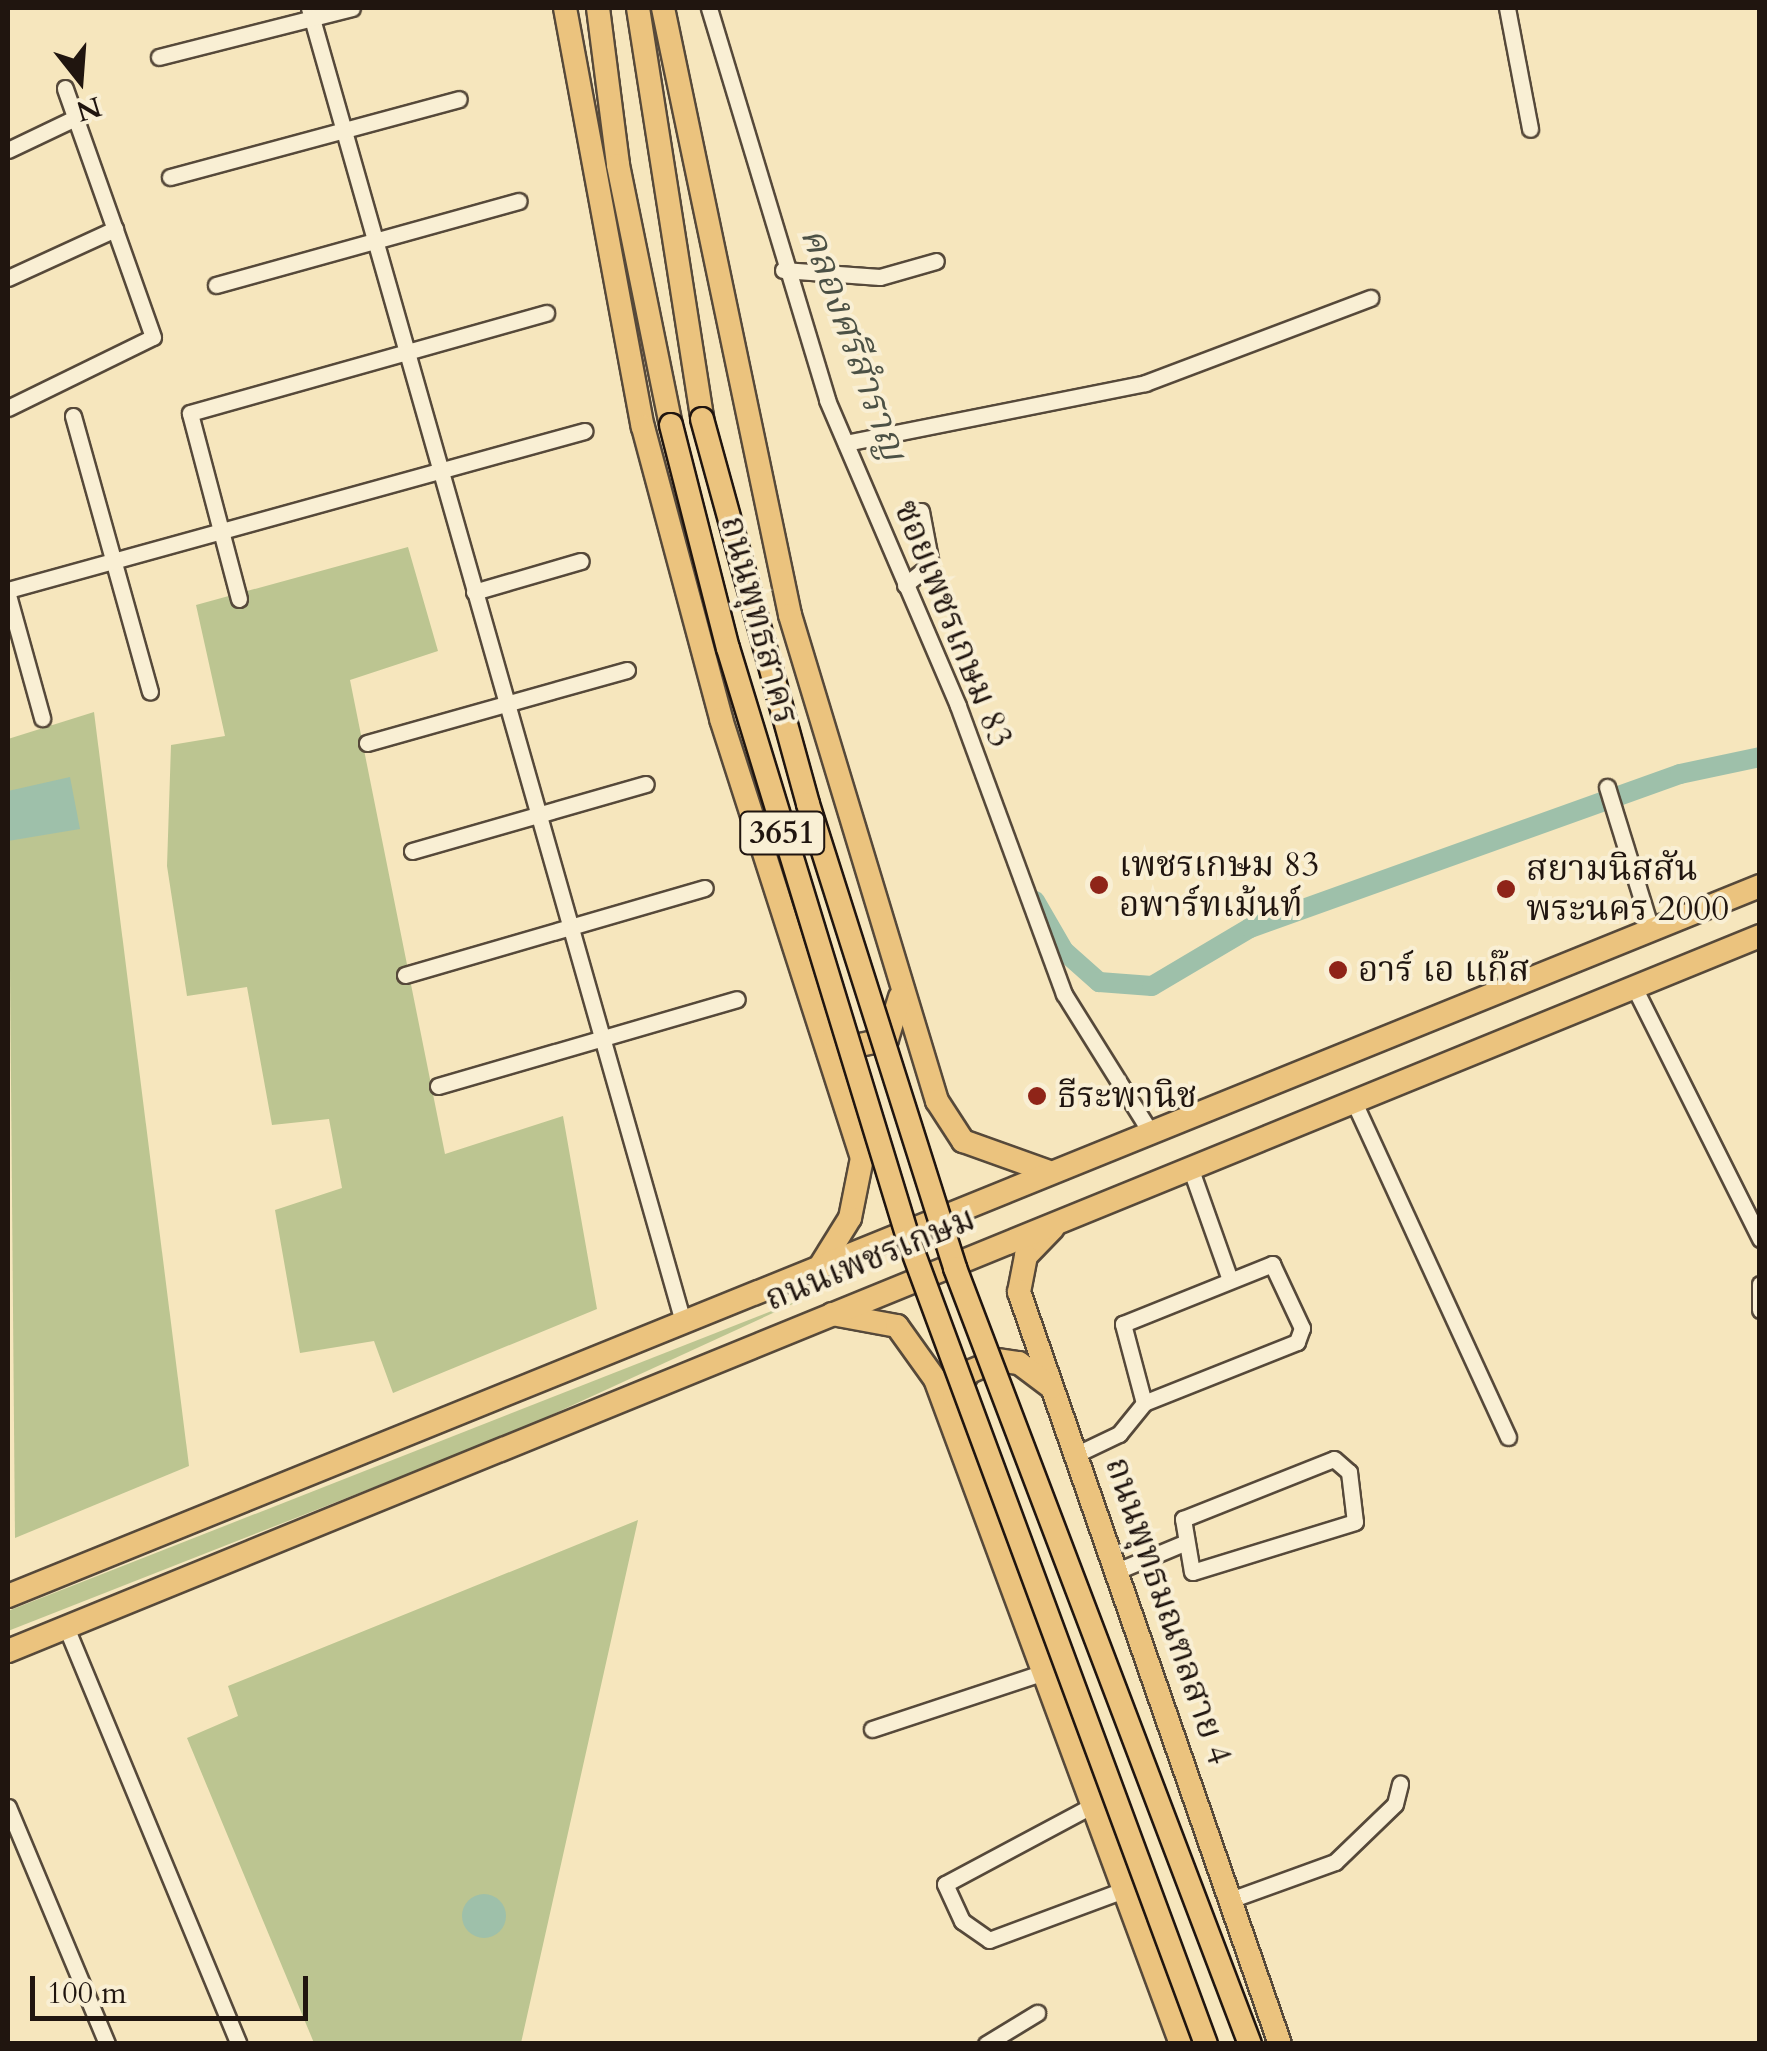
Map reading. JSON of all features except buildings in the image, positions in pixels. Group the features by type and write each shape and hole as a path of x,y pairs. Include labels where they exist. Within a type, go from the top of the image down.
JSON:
{"main road":[{"path":"565,8 643,426 863,1177 850,1218 816,1271"},
{"name":"ถนนพุทธสาคร","path":"598,8 618,165 671,424 744,704 908,1238 1206,2044"},
{"name":"ถนนพุทธสาคร","path":"638,8 702,419 814,823 941,1225"},
{"path":"663,8 790,615 900,983 947,1123 991,1157 1047,1171"},
{"name":"ถนนเพชรเกษม","path":"8,1596 816,1271 1047,1171 1760,886"},
{"name":"ถนนเพชรเกษม","path":"8,1651 1760,936"},
{"path":"812,1004 842,1043 874,1044 895,1029 900,983"},
{"name":"ถนนพุทธมณฑลสาย 4","path":"1068,1217 1038,1240 1019,1275 1051,1387 1280,2044"},
{"name":"ถนนพุทธมณฑลสาย 4","path":"941,1225 1250,2044"},
{"path":"826,1314 886,1319 909,1335 952,1420 1179,2043"},
{"path":"952,1420 958,1385 981,1364 1019,1363 1051,1387"}],"street":[{"path":"159,57 311,13 352,8"},
{"name":"ซอยเพชรเกษม 83","path":"709,8 783,270 846,443 1064,994 1149,1130"},
{"path":"1506,8 1530,129"},
{"path":"311,13 438,471 684,1322"},
{"path":"8,408 153,336 65,88"},
{"path":"170,177 459,99"},
{"path":"8,150 76,118"},
{"path":"216,285 519,201"},
{"path":"8,278 115,229"},
{"path":"783,270 880,277 936,261"},
{"path":"846,443 1144,383 1370,298"},
{"path":"239,599 190,412 546,313"},
{"path":"72,416 150,691"},
{"path":"42,718 8,592 220,529 584,431"},
{"path":"905,585 931,564 921,511"},
{"path":"474,592 580,561"},
{"path":"367,744 627,670"},
{"path":"412,851 646,784"},
{"path":"1607,787 1651,929"},
{"path":"404,975 705,888"},
{"path":"1634,988 1760,1239"},
{"path":"438,1086 738,999"},
{"path":"1353,1100 1508,1437"},
{"path":"1190,1167 1229,1276"},
{"path":"1077,1454 1119,1434 1144,1404 1300,1337 1272,1264 1229,1276 1123,1324 1144,1404"},
{"path":"1760,1284 1760,1310"},
{"path":"1344,1460 1361,1512 1356,1522 1198,1575 1184,1543 1191,1514 1344,1460"},
{"path":"1117,1571 1184,1543"},
{"path":"66,1627 239,2044"},
{"path":"872,1729 1046,1671"},
{"path":"1230,1900 1335,1862 1395,1804 1400,1784"},
{"path":"1095,1804 945,1884 962,1920 989,1940 1126,1889"},
{"path":"8,1807 107,2044"},
{"path":"986,2044 1038,2013"}],"shaded area":[{"path":"408,547 438,651 350,680 445,1154 563,1116 597,1309 393,1393 374,1341 300,1353 275,1210 342,1188 329,1119 272,1125 247,987 187,996 167,866 171,745 225,736 196,605"},
{"path":"94,712 189,1466 15,1538 8,739"},
{"path":"70,777 80,829 8,841 8,791"},
{"path":"810,1296 512,1433 8,1631 8,1611"},
{"path":"638,1520 521,2043 314,2043 187,1738 238,1716 228,1686"},
{"path":"484,1894 500,1900 506,1916 500,1932 484,1938 468,1932 462,1916 468,1900"}],"waterway":[{"path":"1035,901 1064,951 1099,982 1152,986 1250,928 1680,774 1760,757"}],"place":[{"name":"เพชรเกษม 83 อพาร์ทเม้นท์","path":"1099,885"},
{"name":"สยามนิสสัน พระนคร 2000","path":"1506,889"},
{"name":"อาร์ เอ แก๊ส","path":"1338,970"},
{"name":"ธีระพานิช","path":"1037,1096"}],"water label":[{"name":"คลองศรีสำราญ","path":"853,344"}]}
